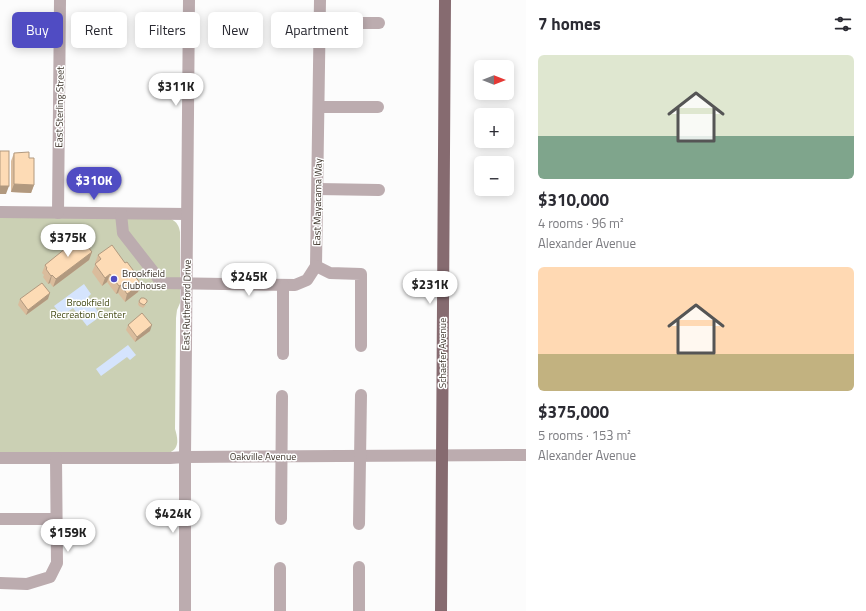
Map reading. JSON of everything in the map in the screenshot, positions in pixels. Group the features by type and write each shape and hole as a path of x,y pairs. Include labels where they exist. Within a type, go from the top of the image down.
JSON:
{"main road":[{"name":"Schaefer Avenue","path":"440,611 445,0"}],"street":[{"name":"East Sterling Street","path":"58,213 60,0"},
{"name":"East Rutherford Drive","path":"184,611 184,456 189,0"},
{"name":"East Mayacama Way","path":"320,0 320,12"},
{"path":"363,23 379,23"},
{"name":"East Mayacama Way","path":"316,266 320,48"},
{"path":"319,107 378,107"},
{"path":"318,189 379,190"},
{"path":"0,212 187,214"},
{"path":"121,214 123,233 162,283 295,285 307,280 316,266 330,273 361,274 361,346"},
{"path":"283,285 283,354"},
{"path":"359,524 361,395"},
{"path":"280,519 282,396"},
{"name":"Oakville Avenue","path":"0,458 526,455"},
{"path":"0,583 27,584 50,577 57,563 56,458"},
{"path":"0,519 56,519"},
{"path":"359,567 359,611"},
{"path":"280,568 280,611"}],"green space":[{"name":"Brookfield Recreation Center","path":"0,217 171,219 175,221 180,232 180,303 176,318 175,429 177,443 175,449 168,453 0,453"}],"water":[{"path":"84,284 91,294 88,297 101,316 87,326 73,308 62,316 54,306"},
{"path":"128,345 136,355 130,360 127,357 101,376 96,369"}],"building":[{"path":"0,151 9,151 9,186 0,186"},
{"path":"29,152 29,158 34,158 34,185 14,184 14,153"},
{"path":"82,238 84,242 87,240 91,245 88,247 92,252 56,279 52,275 51,276 45,265 71,244 72,245"},
{"name":"Brookfield Clubhouse","path":"112,245 125,263 127,262 136,274 134,275 141,284 127,294 121,285 119,286 110,274 105,278 95,264 101,259 98,255"},
{"path":"42,283 50,293 28,310 20,299"},
{"path":"141,298 147,300 144,305 139,301"},
{"path":"142,313 152,325 137,337 128,325"}],"place":[{"name":"Brookfield Clubhouse","path":"114,279"}]}
